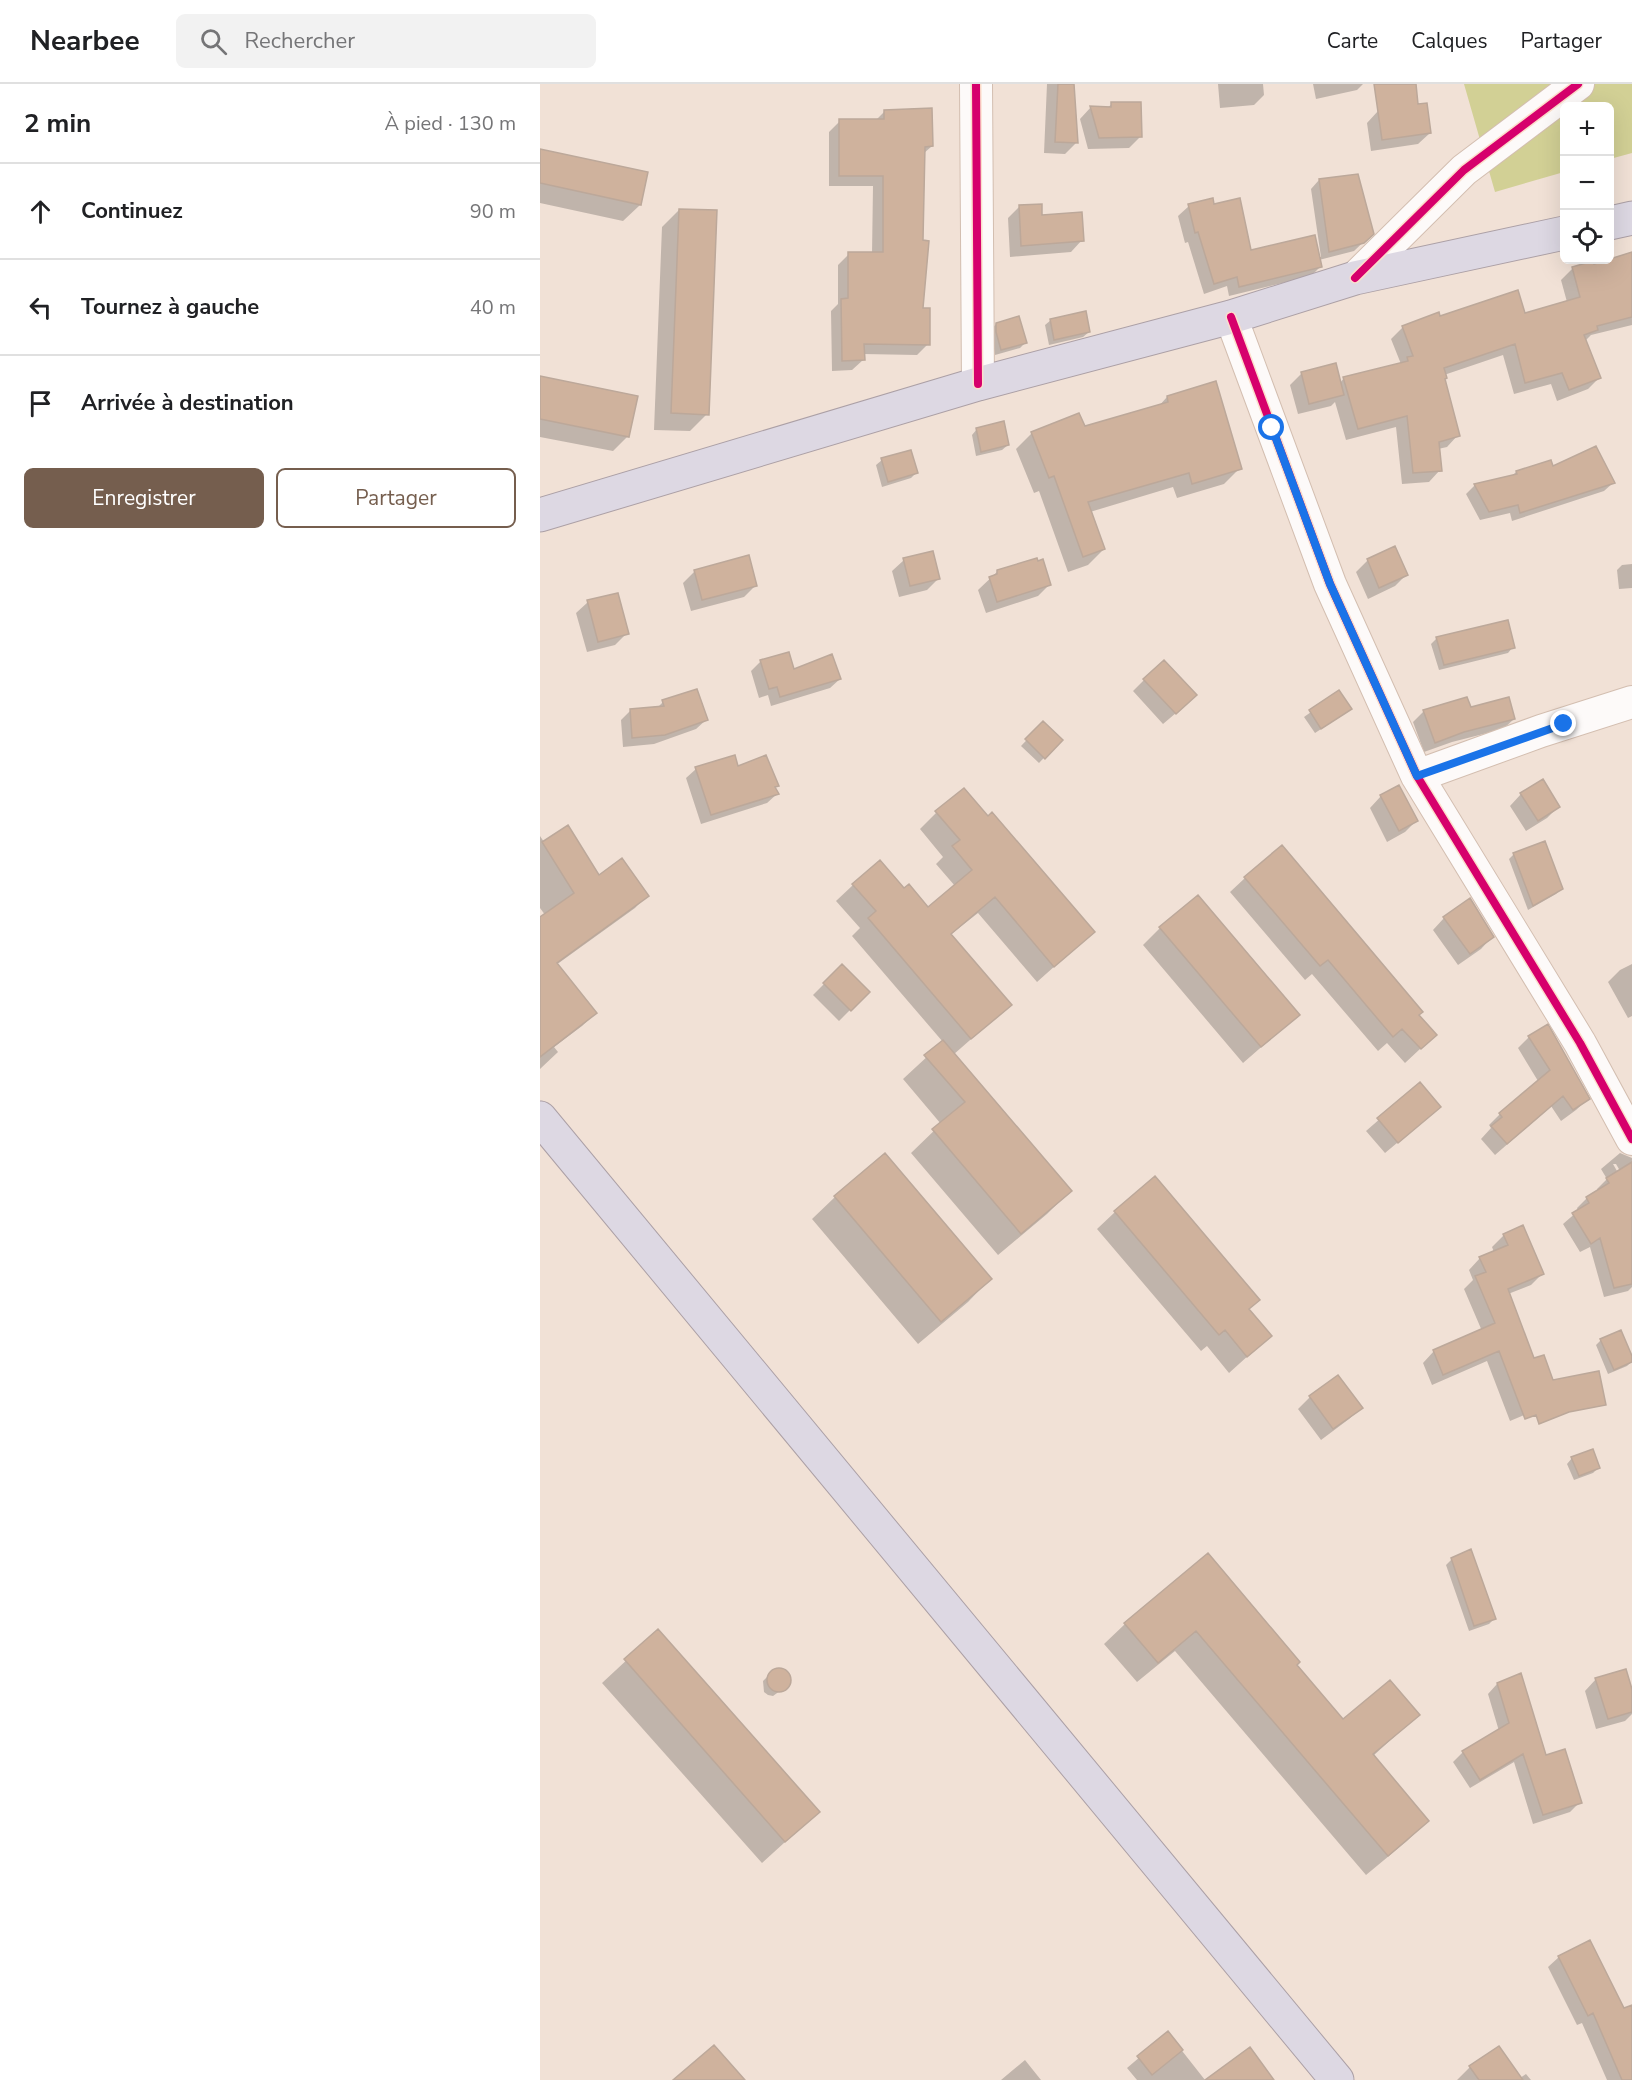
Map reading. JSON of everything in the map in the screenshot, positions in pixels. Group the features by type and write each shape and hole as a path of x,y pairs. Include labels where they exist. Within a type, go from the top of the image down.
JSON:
{"highway":[{"path":"1614,222 1632,218"},
{"path":"540,515 978,384 1231,317 1355,278 1560,233"},
{"path":"540,1118 1337,2080"}],"street":[{"path":"976,84 978,384"},
{"path":"1355,278 1464,170 1578,84"},
{"path":"1231,317 1330,584 1417,776 1580,1042 1632,1138"},
{"path":"1417,776 1541,731 1632,702"}],"shaded area":[{"path":"1464,84 1632,84 1632,153 1614,158 1614,102 1560,102 1560,173 1495,192"}],"building":[{"path":"1058,84 1074,84 1078,143 1055,142"},
{"path":"1374,84 1416,84 1418,104 1427,103 1431,133 1382,140"},
{"path":"1111,102 1141,102 1142,137 1099,138 1090,106 1111,107"},
{"path":"932,108 933,146 925,147 923,240 929,241 923,308 930,308 930,345 864,344 865,360 842,361 841,299 848,298 848,252 883,252 883,176 839,176 839,119 884,119 884,110"},
{"path":"540,149 648,172 641,205 540,183"},
{"path":"1358,174 1374,234 1364,243 1329,252 1319,179"},
{"path":"1213,198 1214,204 1240,198 1251,250 1315,235 1322,267 1239,287 1237,277 1214,284 1198,232 1195,233 1188,204"},
{"path":"1042,204 1042,215 1082,212 1084,241 1021,246 1019,205"},
{"path":"679,209 717,210 709,415 671,413"},
{"path":"1632,252 1632,317 1597,326 1598,330 1584,335 1601,378 1569,390 1562,373 1525,383 1515,344 1444,368 1460,436 1439,442 1442,471 1413,473 1407,416 1358,429 1343,377 1408,361 1407,357 1413,356 1402,326 1439,312 1440,316 1518,290 1525,313 1580,297 1572,267 1582,264 1614,264 1614,258"},
{"path":"1086,311 1090,332 1054,340 1050,319"},
{"path":"1019,316 1027,343 1001,350 996,323"},
{"path":"1336,363 1344,395 1309,404 1301,372"},
{"path":"540,376 638,396 629,437 540,419"},
{"path":"1216,381 1242,469 1192,484 1189,473 1088,502 1105,549 1083,557 1054,476 1049,478 1031,432 1079,413 1085,426 1168,402 1167,396"},
{"path":"1004,421 1009,445 981,452 976,428"},
{"path":"1596,446 1615,483 1520,513 1518,505 1489,512 1474,484 1517,474 1516,471 1551,460 1553,466"},
{"path":"911,450 918,473 888,482 881,458"},
{"path":"1395,546 1408,575 1379,588 1367,559"},
{"path":"933,551 940,579 910,586 903,558"},
{"path":"749,555 757,586 702,600 694,570"},
{"path":"1037,558 1038,561 1043,559 1051,585 997,602 989,577 997,574 997,570"},
{"path":"618,593 629,634 598,642 587,600"},
{"path":"1508,620 1515,648 1444,665 1436,637"},
{"path":"789,652 794,669 832,654 841,679 780,697 777,687 769,689 760,660"},
{"path":"1164,660 1197,695 1176,714 1143,679"},
{"path":"697,689 708,720 665,735 632,738 630,709 664,706 662,700"},
{"path":"1339,690 1352,709 1321,729 1309,710"},
{"path":"1467,697 1471,707 1509,697 1515,719 1464,732 1435,743 1423,710"},
{"path":"1043,721 1063,740 1045,759 1025,739"},
{"path":"735,755 738,766 766,755 779,786 775,787 779,794 711,815 695,767"},
{"path":"1543,779 1560,807 1538,821 1520,793"},
{"path":"1399,785 1418,821 1399,831 1380,795"},
{"path":"964,788 988,816 992,812 1095,932 1054,967 995,897 951,934 1012,1005 971,1039 868,918 876,911 852,884 880,860 904,888 909,884 928,907 972,870 952,846 960,840 935,811"},
{"path":"568,825 599,875 622,858 649,896 557,963 597,1013 540,1057 540,917 574,893 542,842"},
{"path":"1545,841 1563,889 1533,906 1513,853"},
{"path":"1282,845 1423,1012 1419,1015 1437,1035 1421,1049 1402,1029 1393,1037 1328,960 1320,966 1244,877"},
{"path":"1198,895 1300,1015 1261,1047 1159,927"},
{"path":"1470,898 1494,937 1470,954 1443,917"},
{"path":"842,964 870,992 851,1011 823,983"},
{"path":"1548,1024 1590,1099 1573,1110 1563,1096 1507,1144 1491,1126 1502,1117 1499,1113 1550,1070 1528,1036"},
{"path":"943,1040 1072,1191 1021,1234 932,1129 965,1102 924,1055"},
{"path":"1420,1082 1441,1107 1398,1143 1377,1118"},
{"path":"885,1153 992,1279 941,1322 834,1196"},
{"path":"1632,1162 1632,1284 1614,1288 1600,1238 1591,1244 1572,1213 1589,1203 1586,1197 1609,1183 1606,1178"},
{"path":"1155,1176 1260,1300 1249,1309 1272,1336 1247,1357 1225,1330 1219,1335 1114,1211"},
{"path":"1523,1225 1544,1274 1508,1289 1534,1358 1544,1355 1553,1380 1599,1371 1606,1405 1569,1412 1539,1424 1536,1415 1525,1419 1499,1351 1443,1375 1433,1350 1495,1323 1475,1276 1486,1272 1479,1257 1508,1245 1503,1234"},
{"path":"1621,1330 1632,1356 1632,1362 1614,1370 1600,1339"},
{"path":"1338,1375 1363,1408 1333,1429 1309,1396"},
{"path":"1593,1449 1600,1468 1579,1476 1571,1457"},
{"path":"1471,1549 1496,1619 1474,1626 1451,1558"},
{"path":"1208,1553 1300,1662 1297,1665 1343,1719 1390,1680 1420,1715 1373,1754 1429,1821 1388,1856 1196,1631 1158,1663 1124,1623"},
{"path":"658,1629 820,1812 785,1842 624,1659"},
{"path":"779,1668 787,1672 791,1680 787,1688 779,1692 771,1688 767,1680 771,1672"},
{"path":"1626,1669 1632,1689 1632,1712 1608,1719 1595,1678"},
{"path":"1521,1673 1546,1755 1565,1749 1582,1803 1543,1815 1523,1754 1480,1780 1462,1751 1509,1723 1497,1683"},
{"path":"1590,1940 1624,2008 1632,2005 1632,2080 1622,2080 1593,2013 1588,2016 1558,1956"},
{"path":"1168,2031 1183,2050 1152,2075 1137,2056"},
{"path":"714,2045 745,2080 673,2080"},
{"path":"1499,2046 1523,2080 1479,2080 1469,2066"},
{"path":"1250,2047 1274,2080 1205,2080"}],"cycle path":[{"path":"976,84 978,384"},
{"path":"1355,278 1464,170 1578,84"},
{"path":"1231,317 1330,584 1417,776 1580,1043 1632,1139"}],"route":[{"path":"1272,428 1330,584 1417,776 1564,724"}]}
